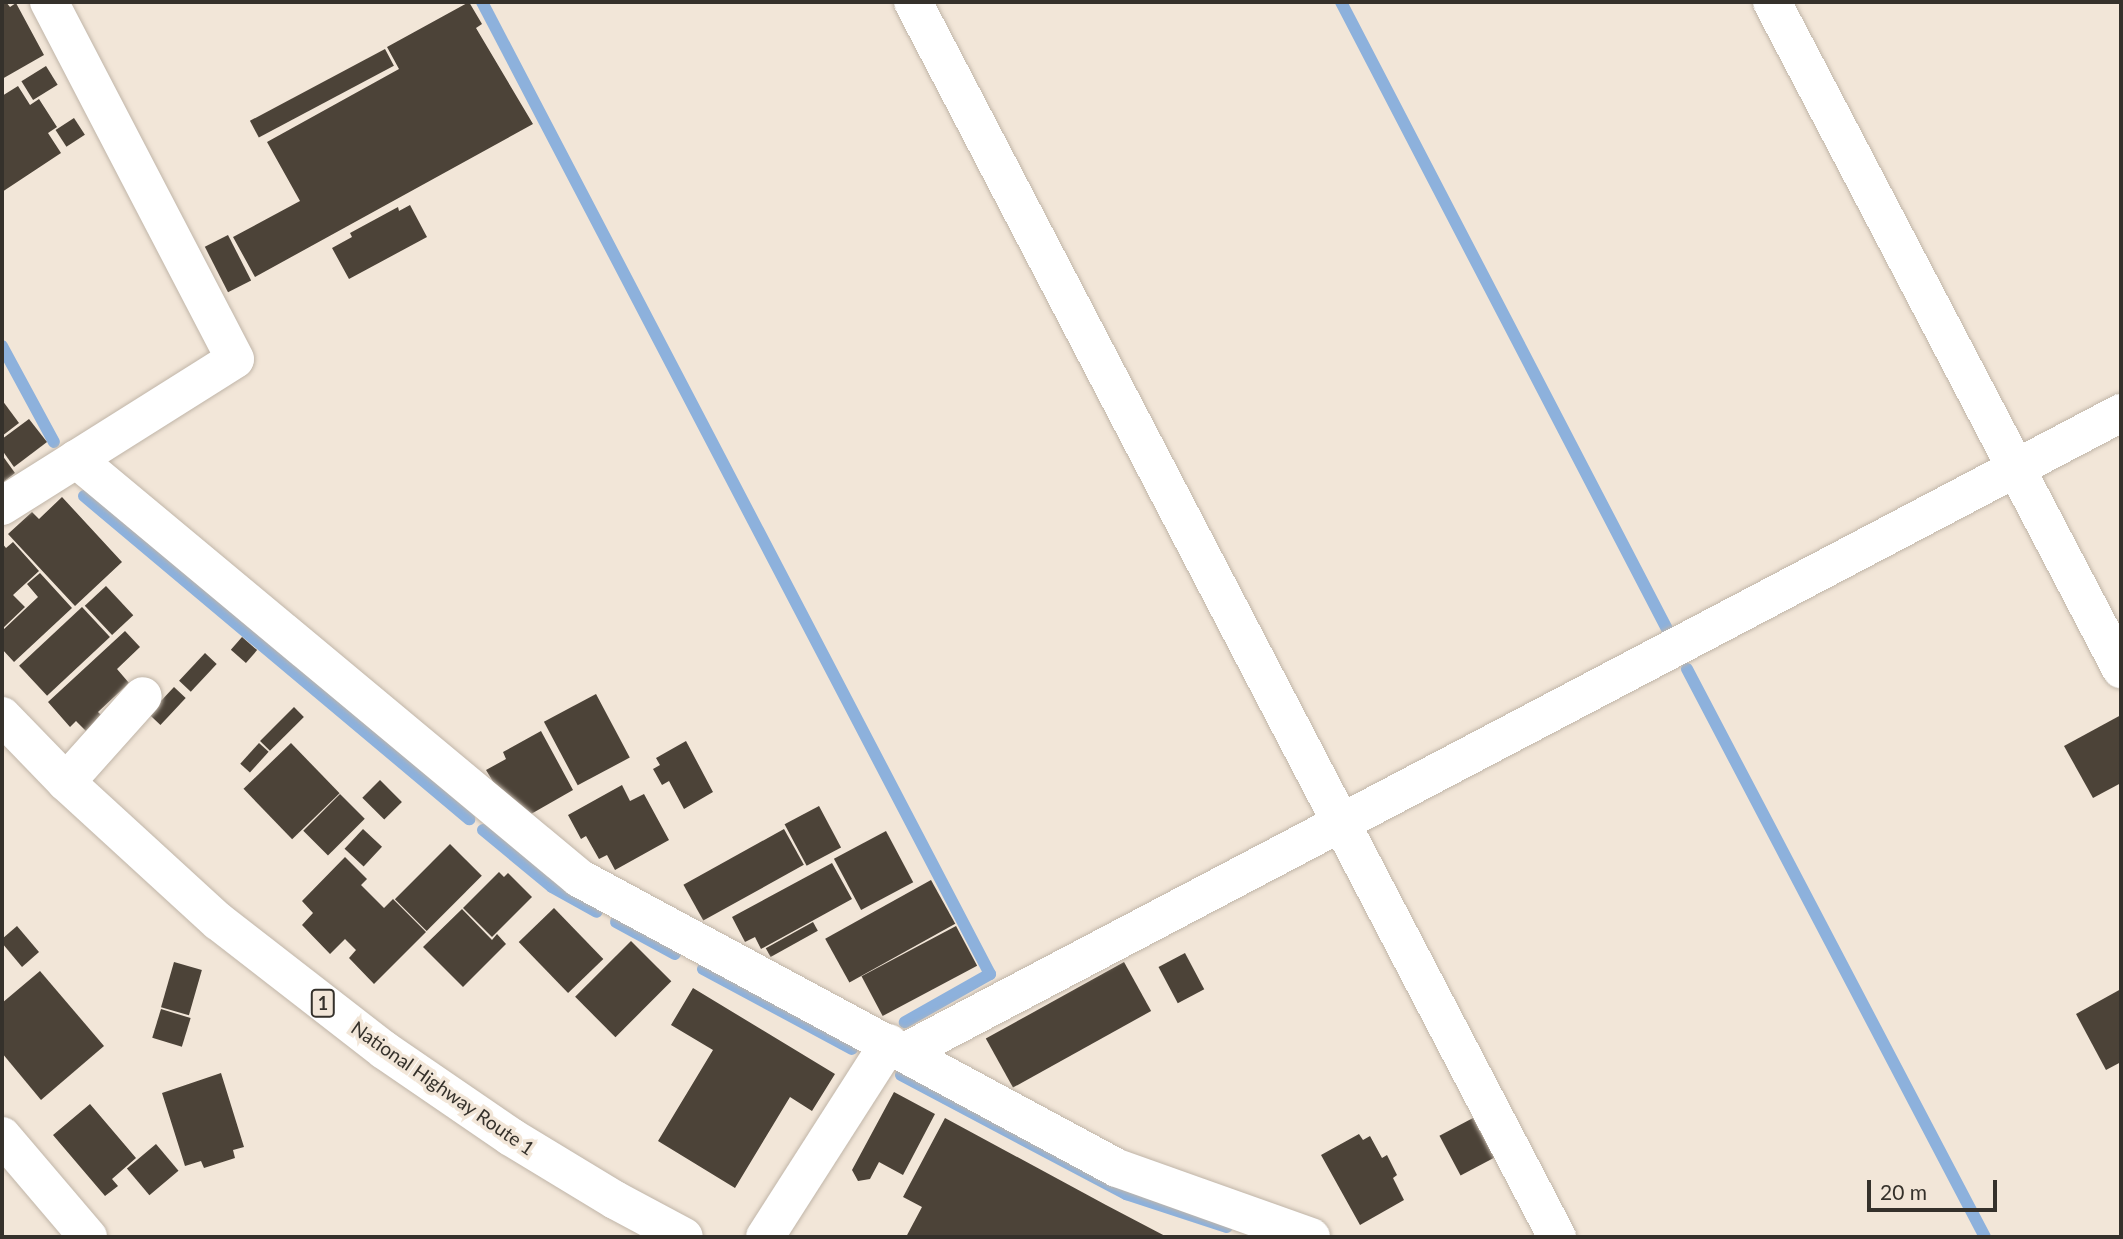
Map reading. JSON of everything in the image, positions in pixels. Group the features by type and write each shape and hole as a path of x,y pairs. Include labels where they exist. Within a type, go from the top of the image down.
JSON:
{"main road":[{"path":"2,506 235,359 49,2"},
{"path":"914,2 1557,1237"},
{"path":"1772,2 2121,669"},
{"path":"765,1237 897,1047 1341,821 2121,412"},
{"path":"76,459 579,878 897,1047 1117,1168 1311,1237"},
{"path":"66,782 143,696"},
{"name":"National Highway Route 1","path":"2,716 66,782 219,922 384,1050 510,1137 615,1200 684,1237"},
{"path":"2,1136 88,1237"}],"building":[{"path":"6,2 10,7 16,3 44,55 2,79 2,4"},
{"path":"469,2 482,24 476,28 533,124 255,277 233,237 300,201 267,142 399,69 387,47"},
{"path":"385,49 394,66 259,138 250,121"},
{"path":"46,66 58,85 33,100 21,81"},
{"path":"18,86 30,105 39,99 57,127 48,133 61,153 2,192 2,96"},
{"path":"74,118 85,135 66,147 56,130"},
{"path":"410,205 427,237 349,279 332,248 352,237 350,233 398,207 399,211"},
{"path":"228,235 251,280 228,292 205,247"},
{"path":"2,400 19,423 2,436"},
{"path":"29,419 47,442 14,467 2,450 2,439"},
{"path":"2,455 15,473 2,483"},
{"path":"62,497 122,562 75,606 8,534 32,512 39,519"},
{"path":"13,542 39,571 13,595 25,607 2,629 2,543 6,548"},
{"path":"40,573 72,608 14,662 2,649 2,631 38,597 27,584"},
{"path":"106,586 133,615 112,635 85,606"},
{"path":"82,607 110,637 47,696 19,666"},
{"path":"125,631 140,647 117,669 129,683 98,712 102,716 86,731 76,721 70,727 48,702"},
{"path":"242,637 257,650 246,663 231,650"},
{"path":"205,653 217,664 191,692 179,681"},
{"path":"174,687 186,698 160,725 149,714"},
{"path":"596,694 630,758 578,785 544,722"},
{"path":"294,707 304,717 270,751 260,741"},
{"path":"2121,715 2121,783 2093,798 2064,746"},
{"path":"541,731 573,790 531,814 495,785 486,770 506,759 503,752"},
{"path":"686,741 713,792 684,809 669,781 662,785 653,769 660,765 656,758"},
{"path":"259,743 269,752 250,773 240,764"},
{"path":"291,743 340,793 292,839 244,789"},
{"path":"380,780 402,802 384,820 362,798"},
{"path":"622,785 630,801 644,794 669,840 615,870 607,855 599,859 586,836 581,839 568,815"},
{"path":"340,794 365,819 328,856 303,831"},
{"path":"819,806 841,847 807,866 785,824"},
{"path":"363,829 382,847 364,866 345,849"},
{"path":"784,829 804,865 703,921 683,885"},
{"path":"886,831 913,882 861,910 834,859"},
{"path":"450,844 482,876 427,931 395,899"},
{"path":"345,857 367,879 361,885 384,908 393,899 426,932 374,984 349,958 356,950 345,939 330,954 302,925 313,913 302,901"},
{"path":"832,863 852,899 761,949 755,937 745,942 732,917"},
{"path":"499,872 504,877 508,873 532,897 492,937 463,908"},
{"path":"931,880 955,924 849,982 825,939"},
{"path":"554,908 603,959 568,993 519,942"},
{"path":"462,909 492,940 497,934 506,944 463,987 423,947"},
{"path":"813,922 818,931 771,957 766,948"},
{"path":"17,926 39,952 22,967 2,943 2,939"},
{"path":"956,926 977,966 883,1016 862,976"},
{"path":"631,941 671,981 615,1037 575,997"},
{"path":"1185,953 1204,989 1178,1003 1159,967"},
{"path":"174,962 202,970 189,1015 161,1007"},
{"path":"1124,962 1151,1011 1013,1088 986,1039"},
{"path":"40,971 104,1046 41,1100 2,1053 2,1003"},
{"path":"693,988 835,1074 812,1111 790,1097 735,1188 658,1141 713,1050 671,1025"},
{"path":"2121,989 2121,1062 2106,1070 2076,1014"},
{"path":"161,1009 191,1018 182,1047 152,1038"},
{"path":"221,1073 244,1147 233,1150 235,1158 204,1168 201,1161 185,1166 162,1093"},
{"path":"894,1092 935,1114 903,1175 879,1162 870,1179 858,1181 852,1170"},
{"path":"90,1104 136,1158 112,1179 118,1186 105,1196 53,1135"},
{"path":"945,1118 1167,1237 906,1237 922,1207 903,1197"},
{"path":"1473,1118 1494,1158 1461,1176 1439,1136"},
{"path":"1359,1134 1363,1140 1370,1136 1382,1158 1387,1155 1397,1175 1393,1178 1404,1200 1360,1225 1321,1155"},
{"path":"156,1144 178,1171 149,1195 127,1168"}],"waterway":[{"path":"482,2 990,974 905,1022"},
{"path":"1341,2 1667,629"},
{"path":"2,346 54,442"},
{"path":"84,496 469,819"},
{"path":"1687,669 1985,1237"},
{"path":"483,830 552,887 597,912"},
{"path":"616,922 675,954"},
{"path":"703,969 852,1049"},
{"path":"901,1075 1126,1194 1227,1227"}]}
